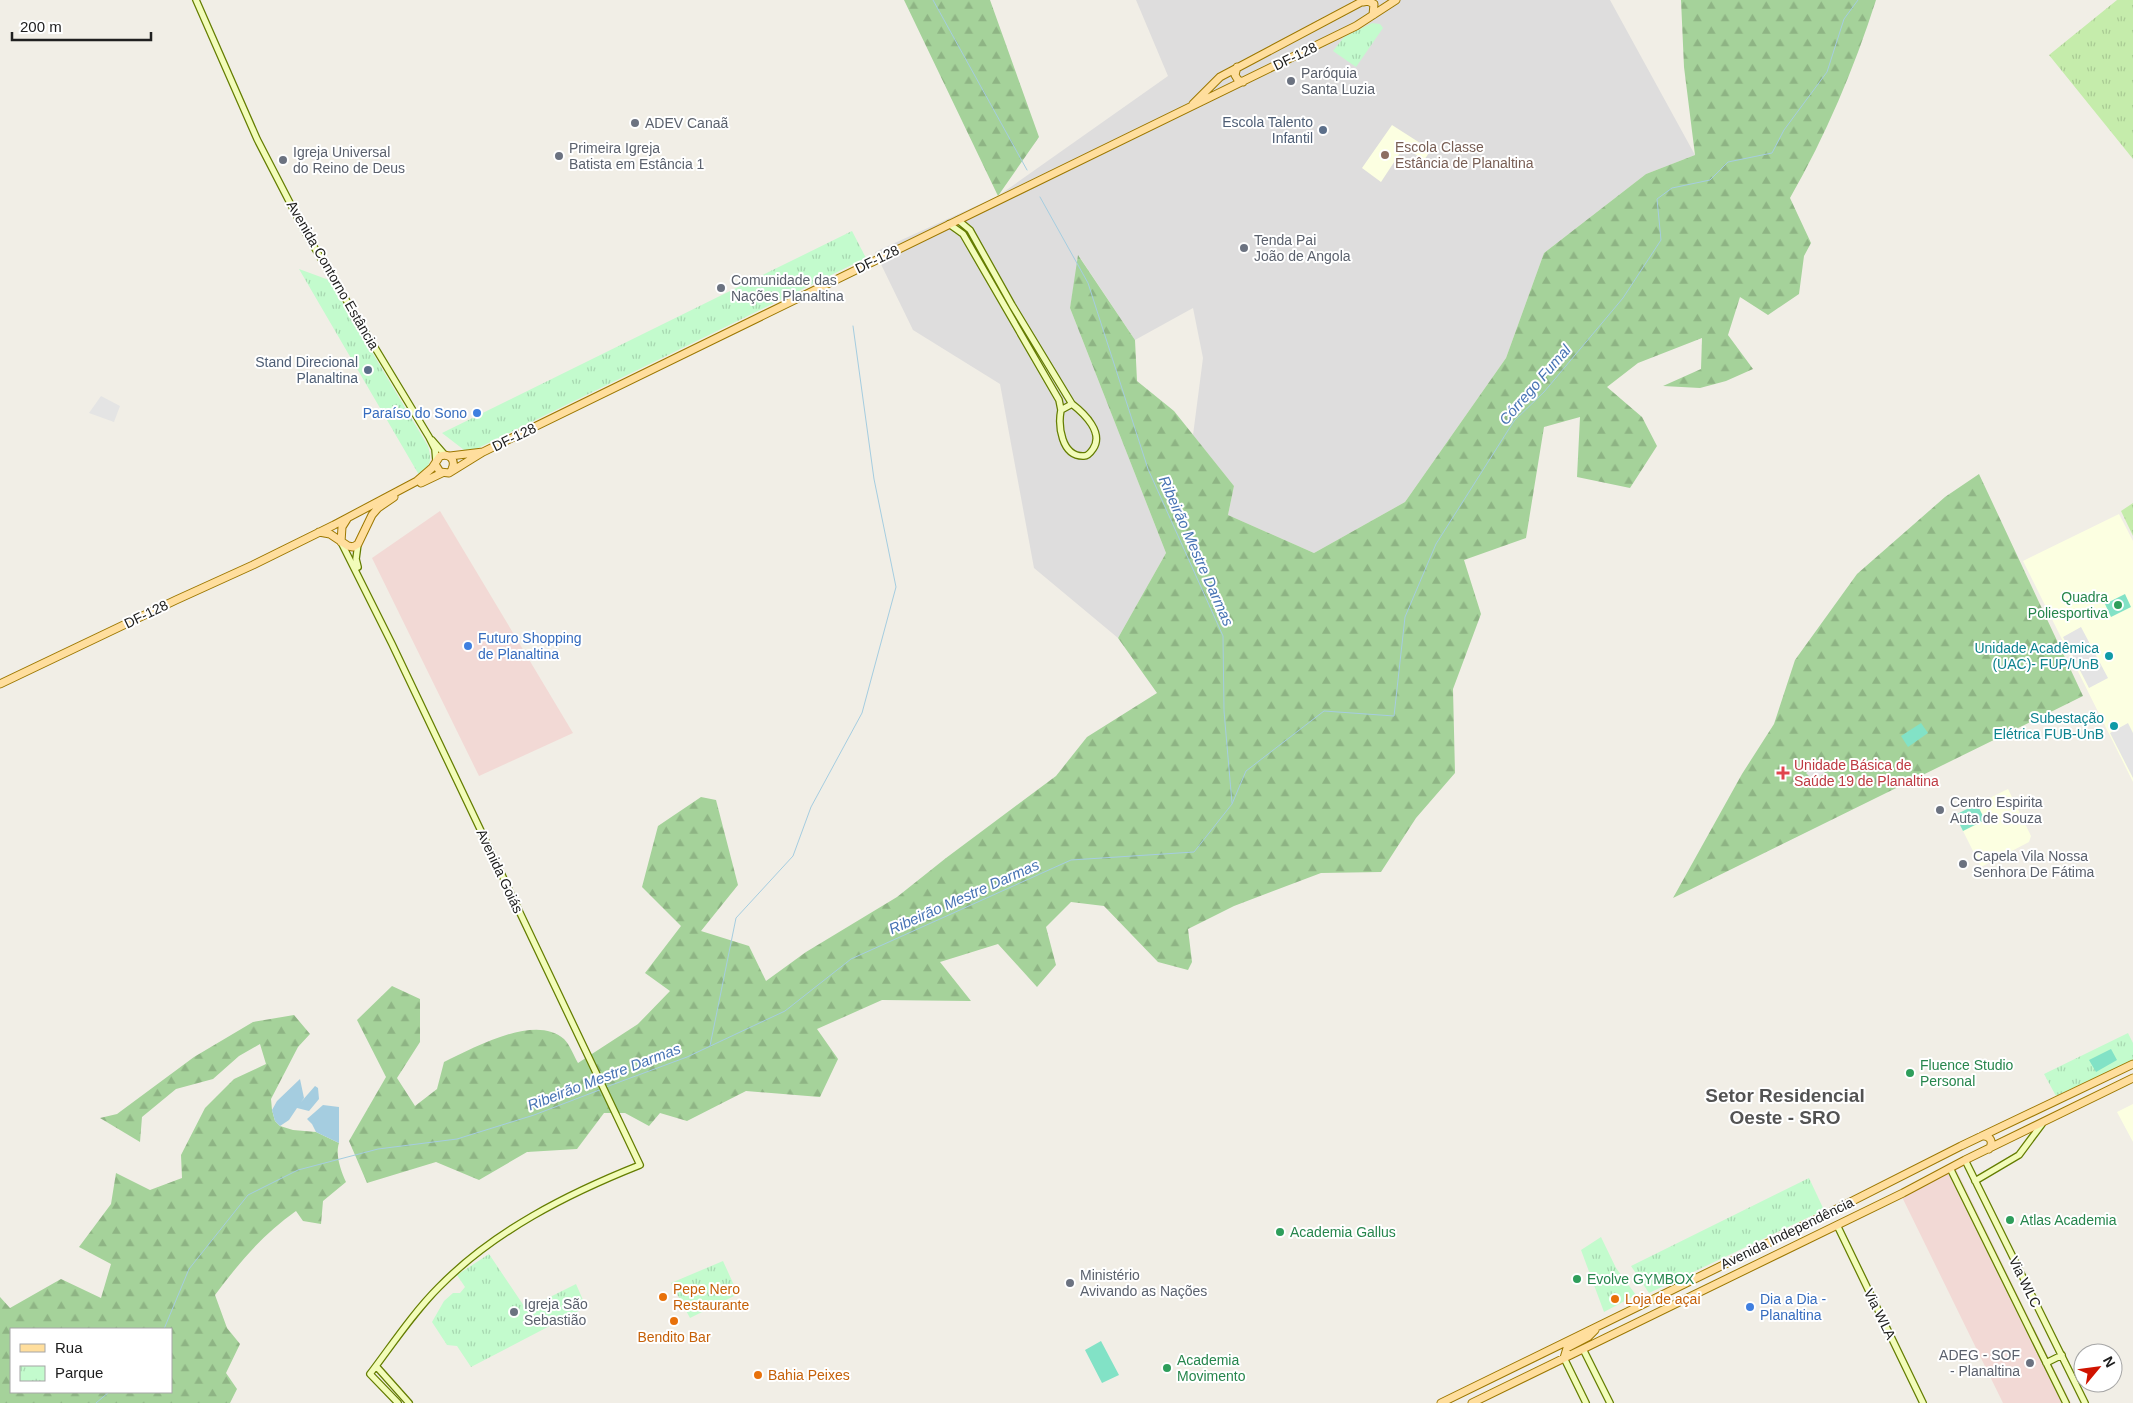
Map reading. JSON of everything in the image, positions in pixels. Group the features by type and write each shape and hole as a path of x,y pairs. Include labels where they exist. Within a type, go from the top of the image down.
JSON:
{"main road":[{"name":"DF-128","path":"358,544 366,523 378,508 434,475 447,474 452,469 468,463 483,452 1243,82 1373,16 1396,0"},
{"name":"DF-128","path":"1191,106 1217,79 1364,1"},
{"path":"1364,1 1374,4 1373,16"},
{"path":"1237,67 1235,75 1238,80 1243,82"},
{"name":"DF-128","path":"0,684 319,532 417,481 436,463 440,456 483,452"},
{"path":"447,456 454,462 452,469"},
{"path":"436,463 438,471 442,473"},
{"path":"342,542 342,527 355,513 364,516 366,523"},
{"path":"319,532 330,534 350,547 358,544"},
{"name":"Avenida Independência","path":"1440,1403 1813,1221 1996,1129 2133,1064"},
{"name":"Avenida Independência","path":"1472,1403 1822,1233 1965,1160 2133,1078"},
{"path":"1996,1129 1997,1138 2003,1142"},
{"path":"1982,1136 1987,1136 1991,1139 1992,1144 1989,1149"},
{"path":"1813,1221 1810,1230 1822,1233"},
{"path":"1798,1228 1805,1230 1806,1240"},
{"path":"1640,1306 1646,1310 1648,1318"},
{"path":"1564,1358 1567,1348 1588,1337 1601,1324"},
{"path":"1514,1367 1514,1375 1519,1380"},
{"path":"1504,1372 1509,1378 1509,1385"}],"street":[{"name":"Avenida Contorno Estância","path":"196,0 258,140 305,232 429,437 435,450 436,463"},
{"path":"949,224 964,234 1059,400 1061,410 1060,429 1067,446 1074,454 1084,456 1090,454 1094,447 1096,435 1084,415 1072,404 970,230 958,220"},
{"path":"975,254 981,250"},
{"path":"1032,354 1039,350"},
{"path":"1061,410 1072,404"},
{"name":"Avenida Contorno Estância","path":"429,437 447,456"},
{"name":"Avenida Goiás","path":"342,542 640,1165 586,1187 537,1213 467,1260 438,1288 376,1366"},
{"name":"Avenida Goiás","path":"358,544 356,559 360,577"},
{"path":"1976,1181 2019,1155 2042,1124"},
{"name":"Via WLC","path":"1965,1160 2085,1403"},
{"name":"Via WLC","path":"1950,1168 2066,1403"},
{"name":"Via WLA","path":"1837,1225 1923,1403"},
{"path":"1583,1349 1610,1403"},
{"path":"2046,1363 2062,1355"},
{"path":"1564,1358 1586,1403"},
{"path":"398,1403 370,1374 376,1366 409,1403"}],"shaded area":[{"path":"1136,0 1610,0 1695,155 1646,174 1544,253 1506,358 1405,502 1314,553 1228,515 1234,486 1193,435 1203,358 1193,308 1135,340 1079,256 1070,308 1166,553 1118,638 1034,568 1000,384 913,330 875,252 998,196 1168,76"},
{"name":"Escola Classe Estância de Planaltina","path":"1392,125 1431,150 1424,160 1404,147 1381,182 1362,168"},
{"path":"101,396 120,406 114,422 89,413"},
{"name":"Futuro Shopping de Planaltina","path":"440,511 573,733 479,776 372,558"},
{"path":"2119,514 2133,541 2133,782 2023,561"},
{"path":"2081,627 2108,678 2089,688 2063,637"},
{"path":"2128,723 2133,733 2133,778 2110,733"},
{"path":"1819,760 1828,769 1815,782 1806,773"},
{"path":"2008,789 2031,836 2029,842 1981,867 1955,815"},
{"path":"2133,1104 2133,1142 2117,1112"},
{"path":"1956,1169 2071,1403 2003,1403 1902,1197"}],"green space":[{"path":"904,0 990,0 1039,137 998,196"},
{"path":"1681,0 1876,0 1838,101 1816,150 1790,198 1811,243 1804,256 1799,294 1768,315 1740,297 1728,335 1753,369 1726,381 1700,388 1663,386 1701,369 1702,338 1638,363 1607,387 1642,417 1657,446 1630,488 1577,477 1580,417 1544,427 1526,538 1464,560 1481,614 1453,689 1455,773 1416,818 1381,872 1321,873 1234,906 1188,929 1192,962 1188,970 1158,962 1104,906 1071,902 1046,927 1056,965 1037,987 998,944 940,962 971,1001 882,1000 817,1029 838,1059 820,1097 746,1091 687,1121 660,1113 649,1126 625,1113 604,1113 577,1149 527,1152 479,1180 436,1162 367,1183 349,1141 386,1077 357,1020 392,986 420,999 420,1042 397,1078 415,1106 437,1089 444,1062 488,1042 521,1031 537,1030 552,1032 566,1041 578,1063 638,1024 670,991 645,973 681,926 642,887 658,826 701,797 716,800 738,885 701,931 749,946 766,981 806,952 897,897 1056,776 1087,737 1157,693 1118,638 1166,553 1070,308 1078,255 1135,340 1137,381 1174,411 1234,486 1228,515 1314,553 1405,502 1506,358 1544,253 1646,174 1695,155 1684,67"},
{"path":"2117,0 2133,0 2133,159 2049,55"},
{"path":"1372,23 1380,24 1383,28 1356,67 1333,51 1344,37"},
{"path":"852,231 866,258 468,453 442,433"},
{"path":"299,269 329,280 428,446 430,462 419,475"},
{"path":"1979,474 2083,696 1673,898 1742,774 1774,724 1795,660 1857,574 1945,497"},
{"path":"2133,503 2133,536 2121,511"},
{"name":"Quadra Poliesportiva","path":"2125,594 2131,607 2111,617 2105,604"},
{"path":"1921,723 1928,733 1908,747 1901,736"},
{"path":"1977,804 1985,820 1963,831 1955,815"},
{"path":"294,1015 310,1034 298,1047 271,1099 275,1121 280,1126 293,1130 316,1132 339,1143 338,1158 346,1182 323,1201 321,1224 303,1221 296,1211 273,1229 252,1250 215,1295 227,1328 240,1344 226,1373 237,1389 230,1403 0,1403 0,1297 10,1308 61,1279 101,1298 111,1264 79,1247 111,1204 116,1173 150,1190 182,1178 181,1155 205,1108 234,1079 266,1064 260,1044 239,1056 213,1079 176,1089 142,1117 140,1142 100,1118 117,1114 194,1057 253,1022"},
{"path":"2128,1033 2133,1043 2133,1060 2056,1096 2044,1074"},
{"path":"2111,1049 2117,1060 2096,1072 2089,1060"},
{"path":"1809,1178 1824,1210 1649,1293 1631,1266"},
{"path":"1601,1237 1616,1268 1636,1295 1604,1312 1581,1250"},
{"path":"489,1254 526,1309 576,1284 586,1307 471,1367 457,1346 447,1345 432,1322 444,1301 453,1293 460,1293 465,1287 457,1275"},
{"path":"723,1261 738,1294 690,1318 671,1283"},
{"path":"1101,1341 1119,1375 1102,1383 1085,1350"}],"water":[{"path":"300,1079 304,1098 301,1102 315,1086 318,1088 319,1099 309,1111 297,1108 289,1120 280,1126 275,1121 272,1110 277,1101"},
{"path":"323,1105 339,1107 339,1143 316,1132 307,1119"}],"waterway":[{"name":"Ribeirão Mestre Darmas","path":"933,0 1027,170"},
{"name":"Córrego Fumal","path":"606,1087 687,1057 785,1011 851,959 1071,860 1194,852 1232,804 1246,771 1324,711 1394,716 1405,617 1436,544 1514,421 1544,392 1623,298 1661,240 1657,199 1672,188 1710,180 1728,162 1772,153 1784,130 1827,72 1844,19 1858,0"},
{"name":"Ribeirão Mestre Darmas","path":"1040,197 1088,283 1148,469 1223,636 1224,711 1232,803"},
{"path":"710,1046 736,918 793,856 811,807 862,713 896,587 874,479 853,326"},
{"name":"Ribeirão Mestre Darmas","path":"164,1328 189,1269 248,1195 298,1170 378,1149 457,1139 534,1115 602,1089"},
{"name":"Ribeirão Mestre Darmas","path":"96,1403 108,1393"}],"place":[{"name":"Paróquia Santa Luzia","path":"1291,81"},
{"name":"ADEV Canaã","path":"635,123"},
{"name":"Escola Talento Infantil","path":"1323,130"},
{"name":"Escola Classe Estância de Planaltina","path":"1385,155"},
{"name":"Primeira Igreja Batista em Estância 1","path":"559,156"},
{"name":"Igreja Universal do Reino de Deus","path":"283,160"},
{"name":"Tenda Pai João de Angola","path":"1244,248"},
{"name":"Comunidade das Nações Planaltina","path":"721,288"},
{"name":"Stand Direcional Planaltina","path":"368,370"},
{"name":"Paraíso do Sono","path":"477,413"},
{"name":"Quadra Poliesportiva","path":"2118,605"},
{"name":"Futuro Shopping de Planaltina","path":"468,646"},
{"name":"Unidade Acadêmica (UAC)- FUP/UnB","path":"2109,656"},
{"name":"Subestação Elétrica FUB-UnB","path":"2114,726"},
{"name":"Unidade Básica de Saúde 19 de Planaltina","path":"1783,773"},
{"name":"Centro Espirita Auta de Souza","path":"1940,810"},
{"name":"Capela Vila Nossa Senhora De Fátima","path":"1963,864"},
{"name":"Fluence Studio Personal","path":"1910,1073"},
{"name":"Atlas Academia","path":"2010,1220"},
{"name":"Academia Gallus","path":"1280,1232"},
{"name":"Evolve GYMBOX","path":"1577,1279"},
{"name":"Ministério Avivando as Nações","path":"1070,1283"},
{"name":"Pepe Nero Restaurante","path":"663,1297"},
{"name":"Loja de açai","path":"1615,1299"},
{"name":"Dia a Dia - Planaltina","path":"1750,1307"},
{"name":"Igreja São Sebastião","path":"514,1312"},
{"name":"Bendito Bar","path":"674,1321"},
{"name":"ADEG - SOF - Planaltina","path":"2030,1363"},
{"name":"Academia Movimento","path":"1167,1368"},
{"name":"Bahia Peixes","path":"758,1375"}],"district":[{"name":"Setor Residencial Oeste - SRO","path":"1785,1106"}]}
